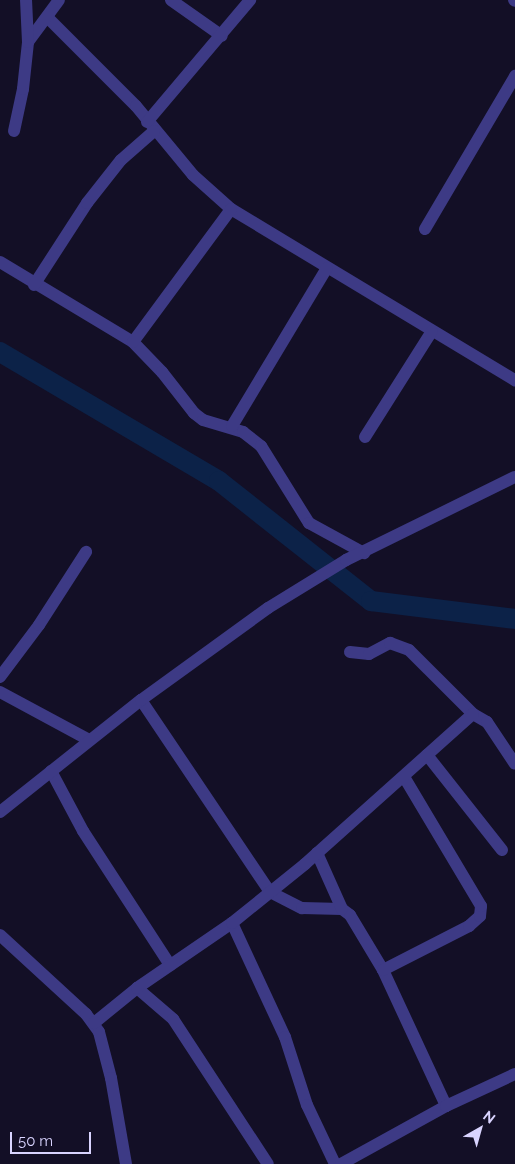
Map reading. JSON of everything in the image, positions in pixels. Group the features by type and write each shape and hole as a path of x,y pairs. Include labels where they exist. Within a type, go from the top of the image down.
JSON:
{"street":[{"path":"14,131 23,89 28,42 26,0"},
{"path":"28,42 48,18 59,0"},
{"path":"170,0 222,36"},
{"path":"34,285 87,203 250,0"},
{"path":"48,18 136,106 150,126 193,175 231,208 327,268 515,380"},
{"path":"425,230 515,76"},
{"path":"133,342 231,208"},
{"path":"0,262 34,285 71,302 133,342 162,372 194,413 202,420 232,426 261,446 308,523 364,553"},
{"path":"232,426 327,268"},
{"path":"365,437 432,331"},
{"path":"0,812 141,700 268,608 346,560 364,553 515,477"},
{"path":"0,677 40,625 86,552"},
{"path":"350,652 369,654 396,643 409,650 473,714 487,722 515,764"},
{"path":"0,692 89,740"},
{"path":"141,700 270,892 302,908 342,909"},
{"path":"94,1022 137,988 232,923 317,853 473,714"},
{"path":"427,755 502,850"},
{"path":"51,771 83,831 170,965"},
{"path":"383,970 469,926 480,916 482,906 404,777"},
{"path":"317,853 342,909 350,915 383,970 446,1106"},
{"path":"232,923 285,1037 307,1105 335,1164"},
{"path":"0,935 94,1022 111,1078 126,1164"},
{"path":"137,988 173,1019 268,1164"},
{"path":"341,1164 446,1106 515,1074"}],"waterway":[{"path":"0,352 219,481 371,601 515,619"}]}
